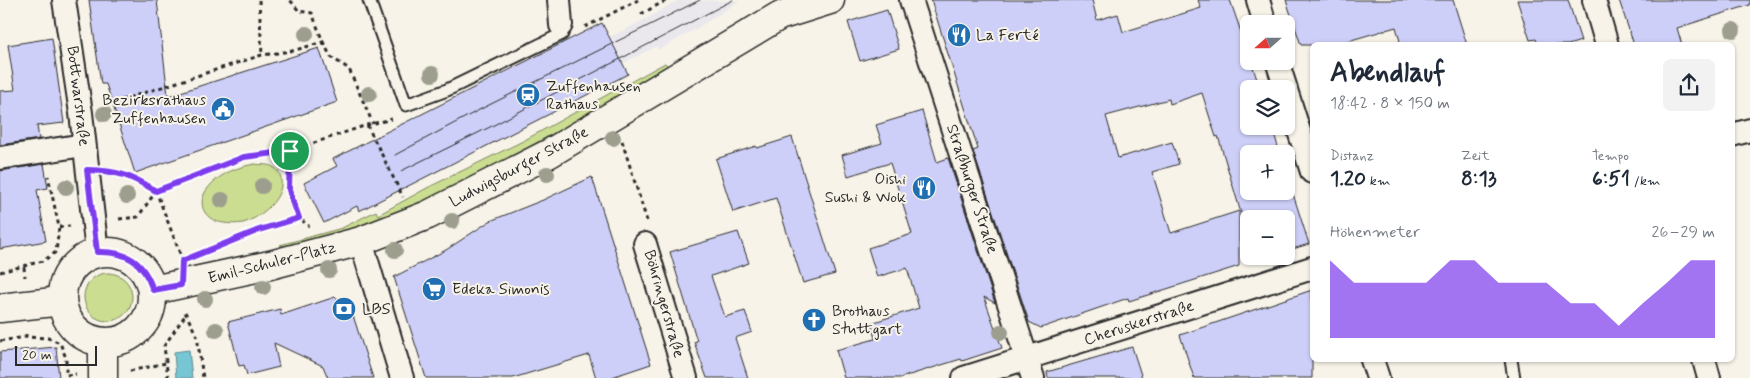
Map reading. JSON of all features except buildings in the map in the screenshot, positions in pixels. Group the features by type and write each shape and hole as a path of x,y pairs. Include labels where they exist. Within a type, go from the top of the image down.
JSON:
{"main road":[{"name":"Ludwigsburger Straße","path":"361,241 428,215 550,153 614,116 786,8 830,0"},
{"name":"Emil-Schuler-Platz","path":"153,290 270,265 361,241"},
{"path":"97,252 112,252 126,256 139,264 148,276 153,290 153,304 148,318 140,329 129,337 116,342 103,342 88,338 75,329 66,316 62,301 62,288 67,276 75,265 85,257 97,252"},
{"path":"13,306 62,301"},
{"path":"103,342 103,376"}],"street":[{"name":"Bottwarstraße","path":"64,0 82,113 97,252"},
{"path":"559,0 570,27"},
{"name":"Straßburger Straße","path":"911,0 1030,368"},
{"path":"1258,0 1262,15"},
{"path":"1594,0 1606,42"},
{"path":"1295,118 1310,166"},
{"path":"1735,134 1750,130"},
{"path":"0,158 84,145"},
{"path":"361,241 402,378"},
{"name":"Böhringerstraße","path":"645,244 686,378"},
{"name":"Cheruskerstraße","path":"964,378 1030,368 1310,269"},
{"path":"1373,362 1378,378"},
{"path":"1705,362 1710,378"}],"lane":[{"path":"369,0 406,106 447,90 562,34 570,27"},
{"path":"1510,362 1514,378"}],"path":[{"path":"259,0 262,55"},
{"path":"156,191 244,157 290,151 372,124 355,81 349,70 331,57 322,42 312,13 299,11 290,0"},
{"path":"570,27 638,0"},
{"path":"641,14 667,0"},
{"path":"82,113 262,55 292,51 322,42"},
{"name":"Böhringerstraße","path":"614,116 651,233 645,244"},
{"path":"367,125 403,198"},
{"path":"0,272 43,261 56,252 58,228 45,150"},
{"path":"216,247 259,230 299,218 289,190 290,151"},
{"path":"87,170 108,170 132,176 156,191 182,261 181,285 186,314 197,336 203,378"},
{"path":"24,267 13,306 26,337"},
{"path":"168,378 164,346 186,314"},
{"path":"0,342 26,337 48,338 60,343 66,358 66,374 103,376 166,363"}],"shaded area":[{"path":"678,0 739,1 659,50 657,46 434,160 420,130 644,20"}],"green space":[{"path":"665,63 669,67 574,122 474,177 410,209 357,228 287,247 280,245 342,228 376,211 378,215 427,188 523,141"},
{"path":"255,164 271,166 279,172 281,186 279,194 270,207 257,217 243,223 229,224 217,222 207,215 202,206 202,200 212,183 229,172"},
{"path":"103,273 113,273 122,277 128,283 132,297 128,311 122,317 113,321 103,321 94,317 88,311 84,302 84,292 88,283 94,277"}],"water":[{"path":"189,350 192,378 176,378 174,352"}],"tram line":[{"path":"395,155 481,109 700,0"},
{"path":"401,171 490,127 733,0"}],"place":[{"name":"La Ferté","path":"959,35"},
{"name":"Zuffenhausen Rathaus","path":"528,95"},
{"name":"Bezirksrathaus Zuffenhausen","path":"223,109"},
{"name":"Oishi Sushi & Wok","path":"924,188"},
{"name":"Edeka Simonis","path":"434,289"},
{"name":"LBS","path":"344,309"},
{"name":"Brothaus Stuttgart","path":"814,320"}],"route":[{"path":"290,151 289,190 299,218 259,230 182,261 181,285 153,290 148,276 139,264 126,256 112,252 97,252 87,170 108,170 132,176 156,191 244,157 290,151"}]}
